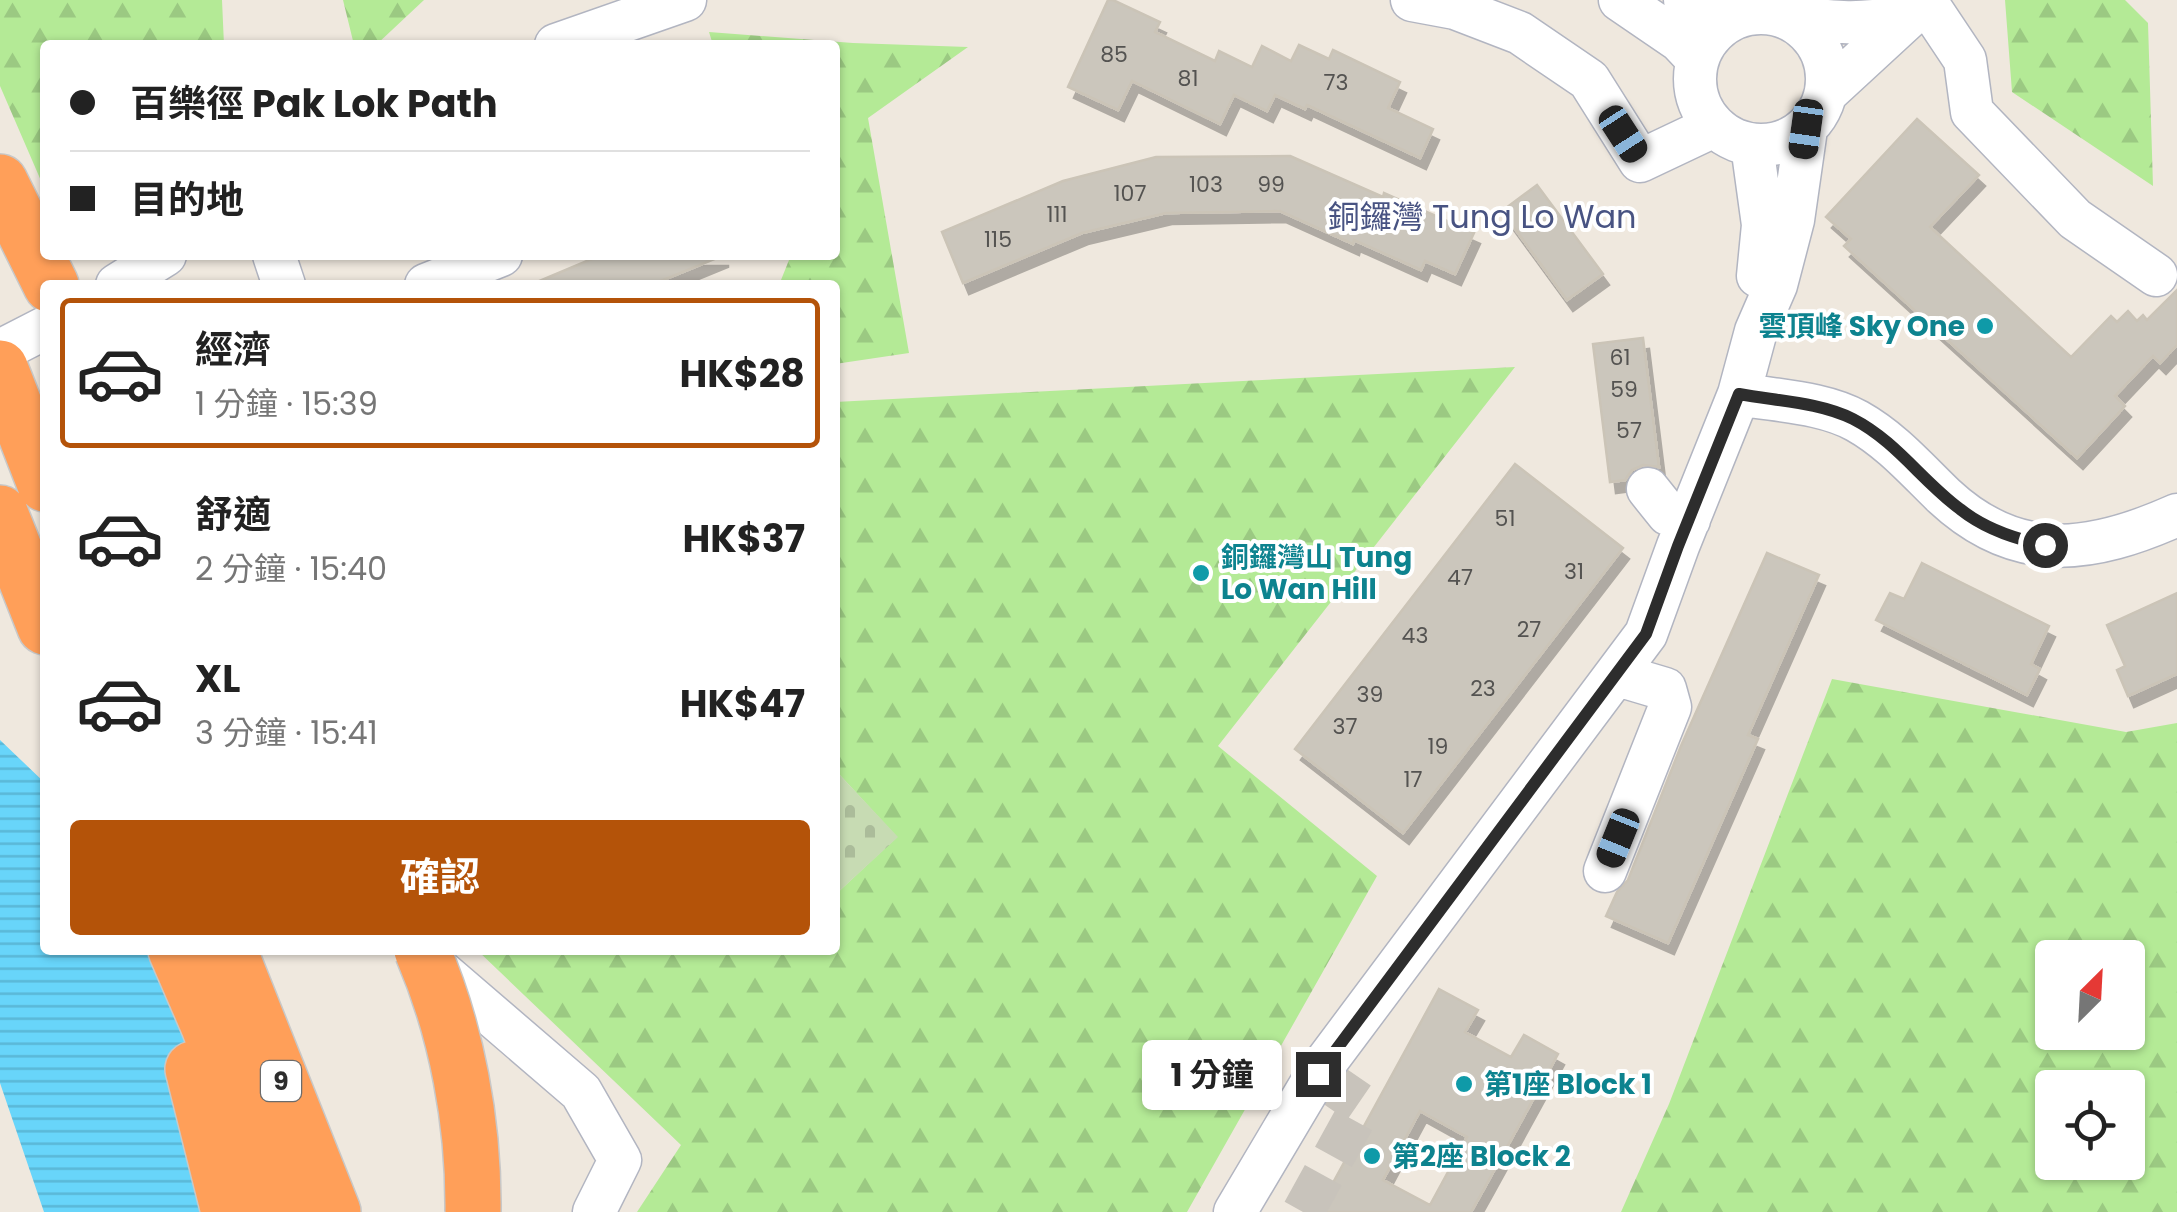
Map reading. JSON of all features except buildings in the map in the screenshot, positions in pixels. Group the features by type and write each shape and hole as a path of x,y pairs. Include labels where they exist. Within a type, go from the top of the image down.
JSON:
{"highway":[{"path":"0,182 44,271"},
{"path":"0,368 40,471"},
{"path":"0,513 40,614"},
{"path":"161,955 228,1212"},
{"name":"9","path":"178,955 280,1212"},
{"name":"9","path":"230,955 333,1212"},
{"path":"421,955 442,1006 461,1078 473,1212"}],"street":[{"path":"570,40 685,0"},
{"path":"1412,0 1456,8 1520,33 1589,80 1640,161 1714,126"},
{"path":"1620,0 1680,41 1697,59"},
{"path":"1685,0 1731,20"},
{"path":"1922,4 1790,139 1772,145 1752,145 1732,139 1714,126 1702,110 1694,76 1697,59 1716,29 1731,20 1764,13 1858,24 1887,21 1922,4"},
{"path":"1922,4 1965,60 1972,112 2075,219 2156,275"},
{"path":"1235,1212 1318,1074 1646,634 1739,394 1756,331 1776,286 1828,74 1813,38 1799,24 1781,16"},
{"path":"1752,145 1764,225 1756,331"},
{"path":"125,280 157,260"},
{"path":"438,280 488,260"},
{"path":"0,351 40,331"},
{"path":"1739,394 1833,410 1854,419 1886,439 1961,511 2023,541 2093,545 2177,514"},
{"path":"1648,489 1668,514 1689,520"},
{"path":"1605,871 1670,708 1665,689 1618,675"},
{"path":"425,955 581,1092 620,1160 594,1212"}],"green space":[{"path":"0,0 222,0 224,40 40,40 40,178 0,86"},
{"path":"343,0 424,0 381,40 353,40"},
{"path":"2005,0 2125,0 2148,23 2153,186 2012,92"},
{"path":"709,32 814,40 711,40"},
{"path":"840,42 968,47 868,118 909,353 840,363 840,280 781,280 789,260 840,260"},
{"path":"1515,367 1218,746 1377,876 1187,1212 637,1212 681,1145 482,955 840,955 840,890 897,837 840,775 840,402"},
{"path":"1832,679 2126,732 2177,723 2177,1212 1621,1212 1669,1104"},
{"path":"840,775 898,837 840,890"}],"water":[{"path":"0,740 40,778 40,955 183,955 275,1212 44,1212 0,1083"}],"tunnel":[{"path":"1303,1212 1362,1105 1317,1074"}],"place":[{"name":"雲頂峰 Sky One","path":"1985,326"},
{"name":"銅鑼灣山 Tung Lo Wan Hill","path":"1201,573"},
{"name":"第1座 Block 1","path":"1464,1084"},
{"name":"第2座 Block 2","path":"1372,1156"}],"district":[{"name":"銅鑼灣 Tung Lo Wan","path":"1482,216"}],"route":[{"path":"1318,1074 1646,634 1739,394 1833,410 1854,419 1886,439 1961,511 2002,534 2045,545"}]}
